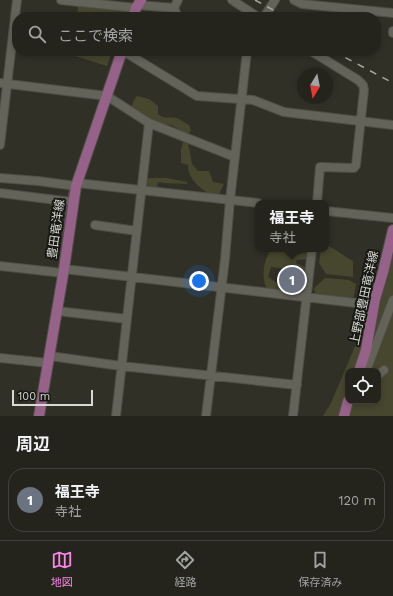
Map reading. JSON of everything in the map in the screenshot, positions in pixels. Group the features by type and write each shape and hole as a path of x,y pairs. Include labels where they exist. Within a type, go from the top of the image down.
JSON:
{"main road":[{"name":"豊田竜洋線","path":"39,416 57,311 72,202 76,184 120,56"},
{"name":"上野部豊田竜洋線","path":"361,368 366,350 375,299 393,230"},
{"path":"343,415 347,404"}],"street":[{"path":"15,12 17,0"},
{"path":"61,0 174,8"},
{"path":"174,8 178,0"},
{"path":"232,0 250,12"},
{"path":"267,12 275,0"},
{"path":"294,0 302,4 393,13"},
{"path":"174,8 176,12"},
{"path":"0,145 3,84 12,30"},
{"path":"206,416 225,259 230,200 246,56"},
{"path":"317,200 320,167 354,168 356,165 364,90 363,85 319,56"},
{"path":"133,57 197,96 253,100 284,112 393,125"},
{"path":"3,84 107,96 149,124 235,158"},
{"path":"116,416 149,124"},
{"path":"0,178 142,190 255,203"},
{"path":"0,193 72,202"},
{"path":"329,211 393,218"},
{"path":"95,225 137,231"},
{"path":"293,416 312,252"},
{"path":"0,266 132,276 356,303"},
{"path":"368,368 393,300"},
{"path":"57,311 127,319"},
{"path":"0,358 49,360 121,366 297,385"}],"shaded area":[{"path":"78,5 125,11 125,12 77,12"},
{"path":"75,56 110,56 107,66"},
{"path":"137,96 149,99 158,106 158,114 165,117 177,118 189,125 191,131 187,135 172,125 158,124 133,113 132,104"},
{"path":"183,142 188,143 192,164 198,171 209,171 213,182 224,184 217,198 197,185 193,181 188,165 181,163 181,149"},
{"path":"167,178 187,182 187,184 160,182 157,184 158,187 155,189 148,187 146,179"},
{"path":"393,233 393,416 323,416 331,403 345,370 345,404 381,404 381,368 346,368 377,294"},
{"path":"329,246 353,261 353,277 326,274 319,263 321,252 329,252"},
{"path":"270,252 294,252 297,255 304,253 309,254 309,259 297,260 296,263 307,268 307,273 271,267 268,277 283,287 283,291 272,290 266,287 264,282 264,268"},
{"path":"325,278 349,280 356,284 353,300 315,293 314,288"}],"waterway":[{"path":"68,199 70,189"},
{"path":"59,270 67,204"},
{"path":"352,218 386,221"},
{"path":"297,416 299,396"}],"railway":[{"path":"255,0 277,12"},
{"path":"342,56 393,83"}],"place":[{"name":"福王寺","path":"292,280"}]}
